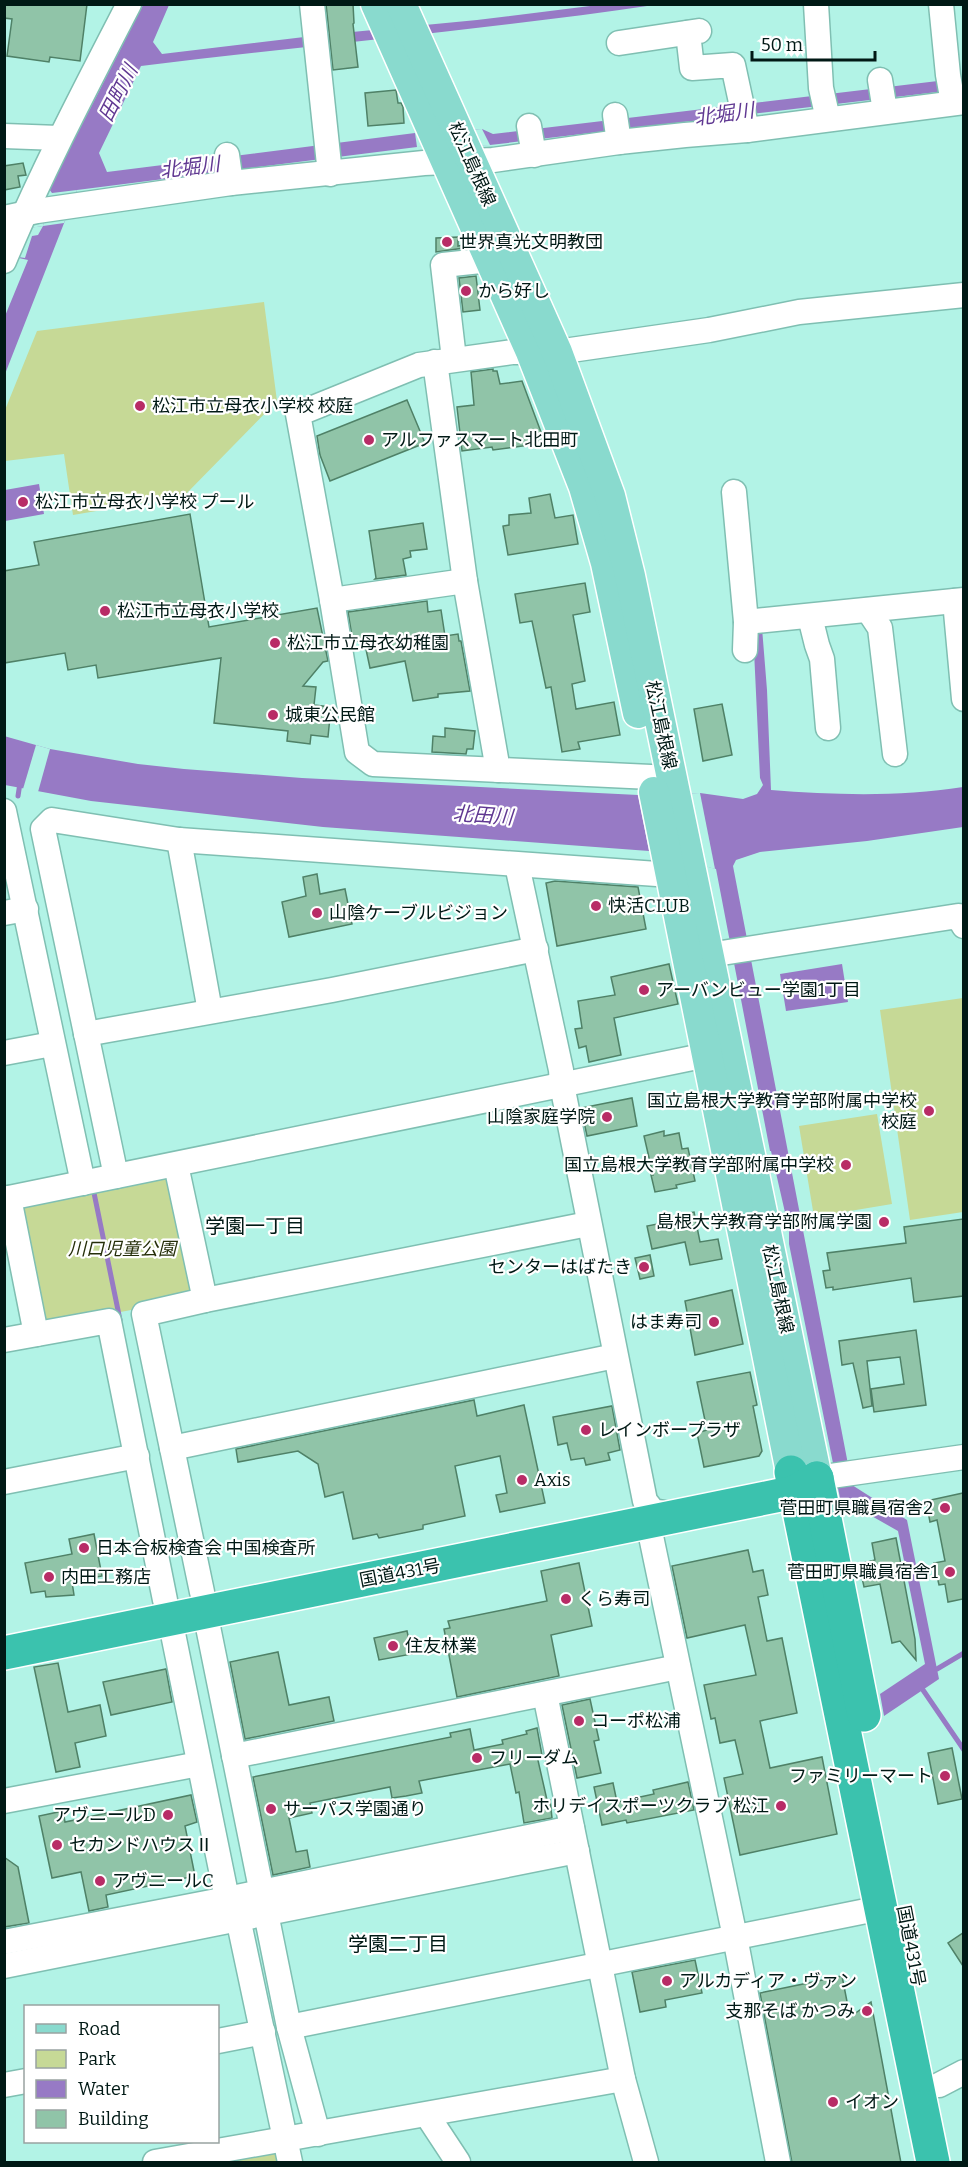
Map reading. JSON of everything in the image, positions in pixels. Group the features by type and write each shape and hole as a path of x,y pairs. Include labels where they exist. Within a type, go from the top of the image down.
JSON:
{"highway":[{"name":"国道431号","path":"647,1512 680,1516 801,1481"},
{"name":"国道431号","path":"4,1632 168,1609 801,1481"},
{"name":"国道431号","path":"801,1481 853,1718 951,2078 955,2163"},
{"name":"国道431号","path":"4,1653 168,1609"},
{"name":"国道431号","path":"853,1718 881,1908 933,2163"}],"main road":[{"name":"松江島根線","path":"376,4 452,147 610,496 630,576 660,784 677,867 707,1055 801,1481"},
{"name":"松江島根線","path":"401,4 490,260 544,352"},
{"name":"松江島根線","path":"677,867 729,951 801,1481"}],"street":[{"path":"6,259 21,217 59,138 129,4"},
{"path":"312,4 328,159"},
{"path":"816,4 825,106"},
{"path":"21,217 229,170 452,147 493,160 532,141 617,130 685,135 744,117 882,97 954,93 940,4"},
{"path":"619,43 694,32 692,68 734,65 744,117"},
{"path":"4,136 59,138"},
{"path":"490,260 443,265 445,361 465,581 498,770"},
{"path":"660,784 498,770 373,764 357,752 298,414 419,364 512,352 544,352 710,330 800,312 963,295"},
{"path":"734,492 746,622 745,650"},
{"path":"332,600 465,581"},
{"path":"746,622 959,600 963,699"},
{"path":"868,610 880,628 895,754"},
{"path":"810,616 822,658 828,728"},
{"path":"4,811 15,911 52,1044 96,1180"},
{"path":"96,1180 86,1034 43,829 52,820 179,840 517,865 677,867"},
{"path":"179,840 210,1011"},
{"path":"517,865 561,1070 561,1085 588,1224 735,1937 778,2163"},
{"path":"729,951 958,916 963,927"},
{"path":"86,1034 332,990 536,949"},
{"path":"4,1053 52,1044"},
{"path":"36,1334 7,1198 707,1055"},
{"path":"176,1165 205,1300"},
{"path":"318,2134 289,2026 144,1314 588,1224"},
{"path":"4,1340 109,1321 199,1764 262,2032 290,2163"},
{"path":"172,1448 615,1356"},
{"path":"4,1482 137,1456"},
{"path":"801,1481 963,1457"},
{"path":"234,1756 678,1667"},
{"path":"545,1694 623,2079 646,2163"},
{"path":"4,1801 199,1764"},
{"path":"4,1942 233,1908 574,1839"},
{"path":"4,1966 233,1908"},
{"path":"289,2026 881,1908"},
{"path":"219,2041 262,2032"},
{"path":"155,2163 284,2138 318,2134 623,2079"},
{"path":"4,2085 24,2081"},
{"path":"427,2115 458,2163"}],"green space":[{"name":"松江市立母衣小学校 校庭","path":"264,302 277,401 184,496 73,515 64,454 5,461 5,410 37,331"},
{"name":"国立島根大学教育学部附属中学校 校庭","path":"963,998 963,1212 910,1220 880,1010"},
{"name":"国立島根大学教育学部附属中学校","path":"877,1114 892,1204 814,1217 799,1126"},
{"name":"川口児童公園","path":"167,1177 194,1298 47,1326 21,1212 24,1206"},
{"path":"274,2144 282,2162 189,2162"}],"water":[{"path":"143,5 169,5 153,42 162,54 598,5 654,5 462,30 141,66 99,153 107,172 415,133 482,129 493,134 963,78 963,89 490,145 417,147 77,190 5,374 5,316 28,260 5,255 5,232 43,226 49,189"},
{"name":"松江市立母衣小学校 プール","path":"39,484 44,514 5,521 5,490"},
{"name":"北田川","path":"762,628 771,790 867,794 963,787 963,827 867,841 760,852 736,860 733,866 852,1485 907,1520 939,1679 884,1716 880,1694 925,1664 898,1531 840,1498 716,869 649,851 323,827 91,801 5,785 4,736 50,749 138,764 184,769 302,778 638,795 700,793 743,799 757,794 763,785 760,778 753,629"},
{"path":"842,964 848,1002 786,1011 780,974"}],"pier":[{"path":"482,129 490,145 417,147 415,133"},
{"path":"49,189 52,193 77,190 64,223 43,226"},
{"path":"43,226 38,235 32,236 25,258 5,255 6,231"},
{"path":"36,745 50,749 38,792 23,789"},
{"path":"700,793 715,869 649,851 638,795"}],"building":[{"path":"4,4 87,4 80,61 50,57 49,62 7,56 12,19 4,18"},
{"path":"326,4 353,4 358,67 333,70"},
{"path":"396,90 398,103 401,103 403,107 404,123 368,126 365,93"},
{"path":"23,163 26,175 18,176 20,187 4,190 4,166"},
{"name":"世界真光文明教団","path":"458,237 458,246 464,245 464,248 436,252 436,238"},
{"path":"476,276 480,310 463,312 459,278"},
{"path":"493,369 497,371 500,384 522,381 545,443 493,450 492,447 462,451 457,407 474,405 471,372"},
{"name":"アルファスマート北田町","path":"407,400 425,443 330,481 320,455 317,436"},
{"path":"550,494 555,518 573,515 578,544 508,555 503,526 509,525 509,515 531,513 529,498"},
{"name":"松江市立母衣小学校","path":"190,514 209,627 317,608 328,661 323,662 303,686 316,687 314,705 331,707 328,737 311,735 310,744 287,741 288,731 214,723 221,658 98,678 96,665 68,670 65,653 4,663 4,571 39,565 34,542"},
{"path":"423,523 427,549 410,551 411,557 403,559 406,575 375,579 369,531"},
{"path":"585,583 590,612 573,615 585,681 572,684 576,709 614,702 620,735 578,742 580,749 562,752 551,687 546,688 532,621 520,623 515,594"},
{"path":"427,601 428,612 441,610 445,636 458,634 470,691 438,694 438,697 413,701 405,661 370,668 364,640 353,642 348,612"},
{"path":"722,704 732,755 703,761 694,709"},
{"path":"445,728 475,731 473,749 467,749 466,754 432,752 433,736 445,737"},
{"name":"山陰ケーブルビジョン","path":"317,874 320,894 345,889 352,924 289,937 282,902 306,896 303,877"},
{"name":"快活CLUB","path":"555,881 638,887 646,929 557,946 546,883"},
{"path":"669,964 678,1004 614,1018 621,1055 589,1062 586,1046 579,1048 575,1029 582,1028 578,1001 615,995 611,977"},
{"name":"山陰家庭学院","path":"632,1098 637,1126 587,1136 581,1108"},
{"path":"664,1131 664,1136 679,1133 682,1149 688,1148 695,1181 676,1185 677,1188 655,1192 644,1136"},
{"path":"694,1212 700,1242 718,1239 722,1259 690,1265 685,1242 652,1249 647,1226 678,1220 677,1215"},
{"path":"963,1219 963,1296 914,1302 911,1278 833,1290 833,1287 826,1288 823,1271 830,1270 827,1253 906,1243 904,1227"},
{"name":"センターはばたき","path":"650,1255 654,1276 640,1279 635,1258"},
{"name":"はま寿司","path":"732,1290 743,1344 695,1355 685,1301"},
{"path":"916,1330 926,1405 874,1412 871,1389 904,1384 900,1357 867,1361 872,1406 863,1408 853,1363 842,1365 839,1341"},
{"path":"750,1372 757,1405 753,1406 762,1451 759,1456 704,1467 697,1433 707,1430 697,1382"},
{"path":"474,1400 477,1416 524,1405 545,1503 500,1512 496,1495 507,1493 500,1456 455,1466 465,1516 423,1525 423,1529 379,1538 377,1534 353,1539 343,1492 325,1497 318,1464 298,1451 238,1462 236,1449"},
{"name":"レインボープラザ","path":"612,1406 620,1450 608,1453 610,1460 586,1465 584,1458 571,1460 567,1443 558,1445 553,1417"},
{"path":"963,1493 963,1599 948,1602 945,1584 939,1585 934,1563 945,1561 937,1520 930,1522 926,1501"},
{"path":"94,1534 102,1576 72,1582 74,1595 46,1597 45,1591 31,1593 25,1563 72,1554 69,1539"},
{"path":"896,1538 915,1639 916,1660 900,1641 892,1643 880,1584 864,1587 859,1564 875,1560 872,1543"},
{"path":"748,1550 753,1572 763,1570 768,1595 758,1597 767,1641 782,1638 797,1713 760,1721 770,1768 822,1757 837,1834 740,1855 724,1778 743,1774 735,1740 720,1743 715,1718 711,1719 704,1685 756,1675 745,1625 687,1638 672,1566"},
{"path":"579,1563 592,1626 551,1635 559,1676 457,1697 444,1629 450,1628 448,1621 547,1601 541,1571"},
{"name":"住友林業","path":"407,1631 412,1654 379,1660 374,1638"},
{"path":"278,1652 289,1705 329,1697 334,1721 245,1739 230,1662"},
{"path":"58,1663 68,1712 100,1705 106,1736 75,1743 80,1767 56,1772 34,1667"},
{"path":"166,1669 172,1702 111,1715 103,1682"},
{"name":"コーポ松浦","path":"590,1699 599,1740 594,1741 601,1773 577,1778 562,1705"},
{"name":"サーパス学園通り","path":"537,1728 542,1755 537,1756 547,1800 550,1800 552,1818 524,1823 519,1792 516,1793 510,1764 419,1781 422,1793 392,1798 390,1787 310,1803 312,1813 289,1818 296,1852 307,1850 310,1867 273,1875 253,1777 451,1737 450,1733 470,1729 474,1750 503,1744 502,1740 527,1734 526,1731"},
{"name":"ファミリーマート","path":"952,1748 962,1799 938,1804 928,1753"},
{"path":"688,1782 694,1810 627,1823 626,1820 602,1825 594,1787 613,1783 617,1802 654,1794 653,1790"},
{"path":"191,1795 197,1822 185,1826 195,1876 106,1895 108,1907 89,1911 81,1872 52,1878 39,1816 63,1811 65,1822"},
{"path":"4,1857 18,1867 29,1923 4,1927"},
{"path":"963,1933 963,1966 948,1943"},
{"name":"アルカディア・ヴァン","path":"695,1960 702,1993 665,2000 666,2007 640,2012 632,1972"},
{"name":"イオン","path":"842,1976 850,2017 871,2002 901,2163 792,2163 760,1993"}],"waterway":[{"path":"18,796 20,783"},
{"path":"93,1188 120,1320"},
{"path":"937,1669 964,1653"},
{"path":"923,1690 964,1750"}],"place":[{"name":"世界真光文明教団","path":"447,242"},
{"name":"から好し","path":"466,291"},
{"name":"松江市立母衣小学校 校庭","path":"140,406"},
{"name":"アルファスマート北田町","path":"369,440"},
{"name":"松江市立母衣小学校 プール","path":"23,502"},
{"name":"松江市立母衣小学校","path":"105,611"},
{"name":"松江市立母衣幼稚園","path":"275,643"},
{"name":"城東公民館","path":"273,715"},
{"name":"快活CLUB","path":"596,906"},
{"name":"山陰ケーブルビジョン","path":"317,913"},
{"name":"アーバンビュー学園1丁目","path":"644,990"},
{"name":"国立島根大学教育学部附属中学校 校庭","path":"929,1111"},
{"name":"山陰家庭学院","path":"607,1117"},
{"name":"国立島根大学教育学部附属中学校","path":"846,1165"},
{"name":"島根大学教育学部附属学園","path":"884,1222"},
{"name":"センターはばたき","path":"644,1267"},
{"name":"はま寿司","path":"714,1322"},
{"name":"レインボープラザ","path":"586,1430"},
{"name":"Axis","path":"522,1480"},
{"name":"菅田町県職員宿舎2","path":"945,1508"},
{"name":"日本合板検査会 中国検査所","path":"84,1548"},
{"name":"菅田町県職員宿舎1","path":"950,1572"},
{"name":"内田工務店","path":"49,1577"},
{"name":"くら寿司","path":"566,1599"},
{"name":"住友林業","path":"393,1646"},
{"name":"コーポ松浦","path":"579,1721"},
{"name":"フリーダム","path":"477,1758"},
{"name":"ファミリーマート","path":"945,1776"},
{"name":"ホリデイスポーツクラブ 松江","path":"781,1806"},
{"name":"サーパス学園通り","path":"271,1809"},
{"name":"アヴニールD","path":"168,1815"},
{"name":"セカンドハウスⅡ","path":"57,1845"},
{"name":"アヴニールC","path":"100,1881"},
{"name":"アルカディア・ヴァン","path":"667,1981"},
{"name":"支那そば かつみ","path":"867,2011"},
{"name":"イオン","path":"833,2102"}],"district":[{"name":"学園一丁目","path":"255,1226"},
{"name":"学園二丁目","path":"398,1944"}],"water label":[{"name":"田町川","path":"118,93"},
{"name":"北堀川","path":"724,114"},
{"name":"北堀川","path":"190,167"}]}
